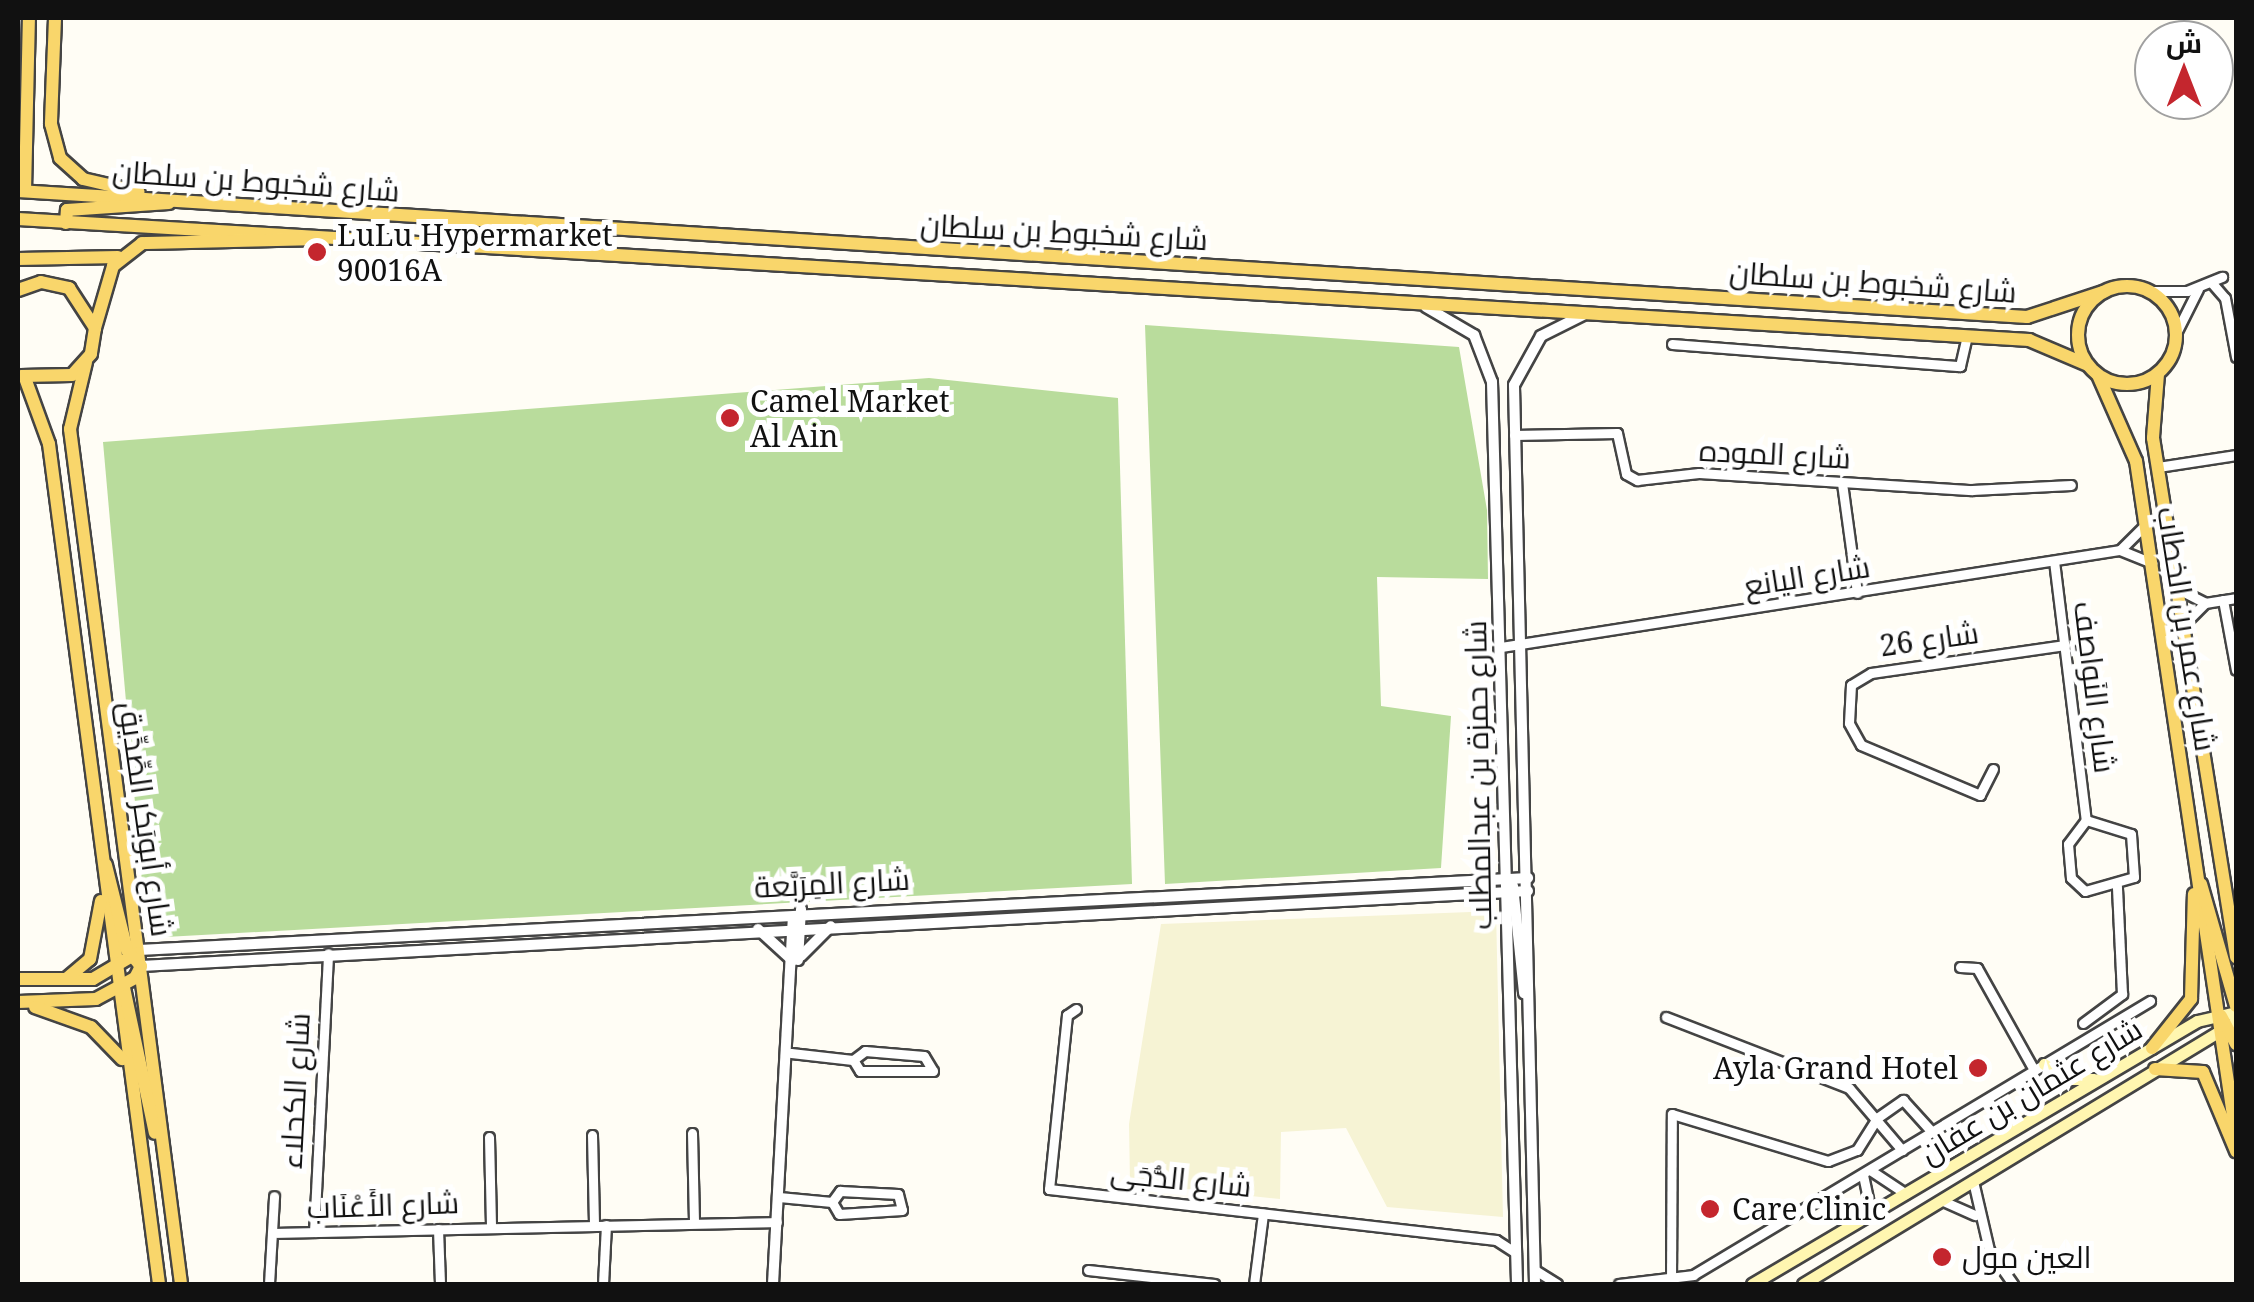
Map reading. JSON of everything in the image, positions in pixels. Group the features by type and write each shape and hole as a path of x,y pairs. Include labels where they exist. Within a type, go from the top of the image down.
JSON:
{"main road":[{"path":"21,191 24,38 28,18"},
{"path":"55,18 51,124 60,158 83,179 176,200"},
{"path":"24,38 54,47"},
{"path":"18,152 24,124"},
{"name":"شارع شخبوط بن سلطان","path":"21,191 2027,317 2103,292"},
{"path":"66,223 68,210 137,212 176,200"},
{"name":"شارع شخبوط بن سلطان","path":"18,219 1968,336 2049,344 2093,370"},
{"path":"18,259 96,264 160,237 305,244 331,236"},
{"name":"شارع أبوبَكر الصِّدِّيق","path":"123,254 96,328 70,428 181,1284"},
{"path":"18,290 41,282 70,288 96,328"},
{"path":"2150,291 2177,331 2158,374 2128,385 2093,370 2081,318 2103,292 2150,291"},
{"path":"21,376 63,379 86,362"},
{"name":"شارع عمر بن الخطاب","path":"2093,370 2132,444 2197,877 2227,1023 2236,1136"},
{"name":"شارع عمر بن الخطاب","path":"2158,374 2158,467 2236,957"},
{"name":"شارع أبوبَكر الصِّدِّيق","path":"21,376 49,444 113,971 121,991 126,1066 159,1284"},
{"path":"102,859 138,958 121,991 162,1144"},
{"path":"2197,877 2216,914 2236,1009"},
{"path":"2152,1048 2191,1000 2197,877"},
{"path":"57,982 90,959 104,879"},
{"path":"18,980 57,982 113,971 138,958"},
{"path":"20,1002 121,991"},
{"path":"20,1002 102,1034 126,1066"},
{"name":"شارع عثمان بن عفان","path":"1803,1284 2155,1069 2227,1023 2236,1009"},
{"path":"2227,1023 2236,1044"},
{"name":"شارع عثمان بن عفان","path":"1752,1284 2152,1048 2227,1023"},
{"path":"2039,1067 2066,1079 2103,1077"},
{"path":"2155,1069 2203,1072 2236,1151"}],"street":[{"path":"2150,291 2199,288 2222,277"},
{"path":"2211,282 2224,298 2236,357"},
{"path":"2177,331 2199,288"},
{"name":"شارع حمزة بن عبدالمطلب","path":"1416,303 1462,324 1490,366 1506,878 1510,892 1517,1284"},
{"name":"شارع حمزة بن عبدالمطلب","path":"1535,1284 1514,385 1529,349 1552,327 1588,313"},
{"path":"1672,344 1960,366 1968,336"},
{"name":"شارع الموده","path":"1514,435 1618,433 1632,480 1699,473 1842,483 2071,485"},
{"path":"2158,467 2236,455"},
{"path":"1842,483 1857,593"},
{"path":"2146,524 2120,550 2152,563"},
{"name":"شارع اليانع","path":"1501,648 2120,550"},
{"name":"شارع النَواصِف","path":"2054,561 2086,820 2068,844 2071,878 2086,890 2116,886"},
{"path":"2178,589 2205,603"},
{"path":"2184,624 2205,603 2236,598"},
{"path":"2223,600 2236,670"},
{"name":"شارع 26","path":"1994,769 1980,795 1861,745 1849,723 1851,685 1871,673 2064,645"},
{"path":"2083,1023 2122,994 2116,886 2137,873 2131,834 2086,820"},
{"name":"شارع المِرَبَّعة","path":"138,958 797,909 1528,878"},
{"name":"شارع المِرَبَّعة","path":"138,958 328,953 797,925 1528,890"},
{"path":"1510,892 1529,1019"},
{"path":"773,1284 791,1054 797,909"},
{"path":"796,966 834,924"},
{"path":"755,928 796,966"},
{"name":"شارع الكحلاء","path":"314,1232 328,953"},
{"path":"1960,967 1977,968 2039,1067"},
{"path":"1620,1284 1671,1281 1866,1172 2150,1001"},
{"name":"شارع الدُّجَى","path":"1076,1010 1067,1015 1045,1187 1496,1240 1516,1253"},
{"path":"1666,1018 1849,1088 1902,1150"},
{"path":"791,1054 852,1060 862,1051 904,1054 934,1067 923,1078 860,1071 852,1060"},
{"path":"1671,1281 1672,1114 1828,1161 1858,1150 1876,1118 1908,1100 1932,1132"},
{"path":"692,1133 694,1223"},
{"path":"592,1135 594,1225"},
{"name":"شارع الأَعْنَاب","path":"489,1137 491,1227"},
{"path":"1866,1172 1906,1194"},
{"path":"1866,1172 1870,1214"},
{"path":"1972,1181 1976,1217 2013,1284"},
{"path":"780,1198 832,1202 844,1215 893,1216 903,1206 894,1192 840,1192 832,1202"},
{"path":"269,1284 277,1233 274,1196"},
{"path":"1944,1201 1976,1217"},
{"path":"1254,1284 1262,1214"},
{"name":"شارع الأَعْنَاب","path":"277,1233 777,1222"},
{"path":"604,1284 606,1224"},
{"path":"1496,1240 1515,1224"},
{"path":"438,1228 440,1284"},
{"path":"1534,1268 1557,1284"},
{"path":"1088,1270 1214,1284"}],"shaded area":[{"path":"1496,911 1503,1217 1387,1207 1346,1128 1281,1132 1280,1199 1130,1183 1129,1124 1161,924"}],"green space":[{"path":"1145,325 1459,347 1487,510 1488,579 1377,577 1381,706 1451,716 1441,868 1165,884"},
{"path":"929,378 1118,398 1132,884 147,938 103,442"}],"place":[{"name":"LuLu Hypermarket 90016A","path":"317,252"},
{"name":"Camel Market Al Ain","path":"730,418"},
{"name":"Ayla Grand Hotel","path":"1978,1068"},
{"name":"Care Clinic","path":"1710,1209"},
{"name":"العين مول","path":"1942,1257"}]}
